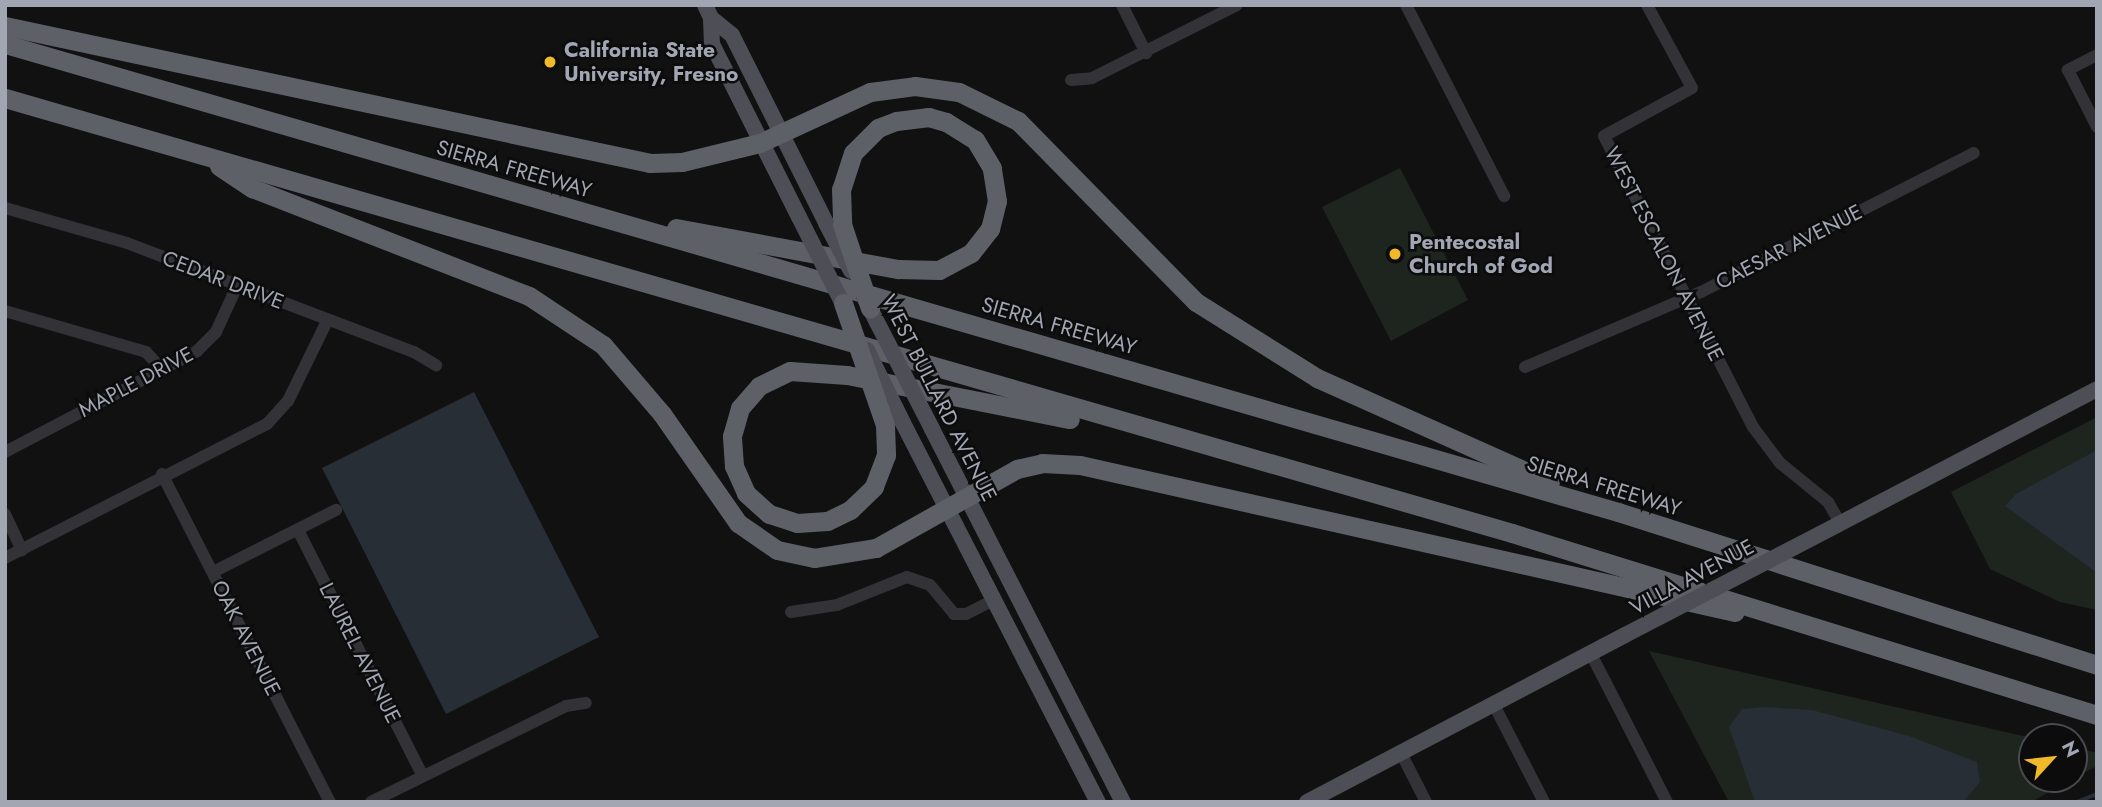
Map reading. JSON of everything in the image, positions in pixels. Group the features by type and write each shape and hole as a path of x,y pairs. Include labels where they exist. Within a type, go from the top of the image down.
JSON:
{"highway":[{"path":"5,26 650,163 682,162 760,143 840,102 891,88 938,88 983,101 1031,133 1101,211 1196,302 1317,378 1618,512"},
{"name":"SIERRA FREEWAY","path":"5,44 1618,512 2097,665"},
{"path":"5,98 1191,443 1525,537 2097,715"},
{"path":"548,203 920,272 958,262 982,242 997,201 992,168 975,140 946,122 929,117 895,121 878,128 853,153 841,189 834,223 870,308"},
{"path":"204,156 252,188 529,296 603,345 662,414 738,523 778,550 814,558 876,548 948,510 965,495 1017,469 1042,463 1080,465 1875,645"},
{"path":"843,303 894,424 886,455 874,488 864,500 827,521 797,523 769,514 746,493 734,467 732,436 740,408 759,386 790,371 847,374 1191,443"}],"main road":[{"path":"708,12 732,35 780,132 834,223"},
{"path":"708,12 712,44 843,303"},
{"name":"WEST BULLARD AVENUE","path":"870,308 1123,802"},
{"name":"VILLA AVENUE","path":"1307,802 2097,388"},
{"name":"WEST BULLARD AVENUE","path":"894,424 948,510 992,601 1098,802"},
{"path":"992,601 1006,606 1026,642 1068,695"}],"street":[{"path":"1122,5 1146,53"},
{"path":"1071,80 1092,78 1237,5"},
{"path":"1406,5 1504,197"},
{"name":"WEST ESCALON AVENUE","path":"1647,5 1692,88 1604,136 1685,298 1768,449 1828,502 1839,524"},
{"path":"2097,55 2068,70 2097,127"},
{"name":"CAESAR AVENUE","path":"1525,367 1685,298 1974,153"},
{"name":"CEDAR DRIVE","path":"5,208 127,243 414,352 436,365"},
{"name":"MAPLE DRIVE","path":"5,452 197,351 215,332 239,285"},
{"path":"5,311 146,352 162,369"},
{"path":"5,558 162,474 267,425 288,401 327,321"},
{"name":"OAK AVENUE","path":"162,474 330,802"},
{"path":"213,572 336,510"},
{"path":"5,514 22,550"},
{"name":"LAUREL AVENUE","path":"298,530 423,776"},
{"path":"791,612 837,605 907,577 930,585 954,614 966,614 992,601"},
{"path":"1591,654 1667,802"},
{"path":"370,802 566,706 586,703"},
{"path":"1494,705 1544,802"},
{"path":"1401,753 1426,802"}],"shaded area":[{"name":"Pentecostal Church of God","path":"1400,168 1468,300 1391,341 1322,207"},
{"path":"474,392 599,637 446,714 322,468"},
{"path":"2097,417 2097,610 2060,602 1990,569 1951,492"},
{"path":"2097,450 2097,573 2005,506 2016,494"},
{"path":"1649,651 2018,735 2018,793 2047,793 2031,802 1729,802"},
{"path":"1764,707 1812,710 1909,736 1977,762 1980,782 1963,802 1755,802 1729,727 1742,709"},
{"path":"2088,751 2097,753 2097,766 2088,771"}],"waterway":[{"path":"2077,802 2097,794"}],"place":[{"name":"California State University, Fresno","path":"550,62"},
{"name":"Pentecostal Church of God","path":"1395,254"}]}
